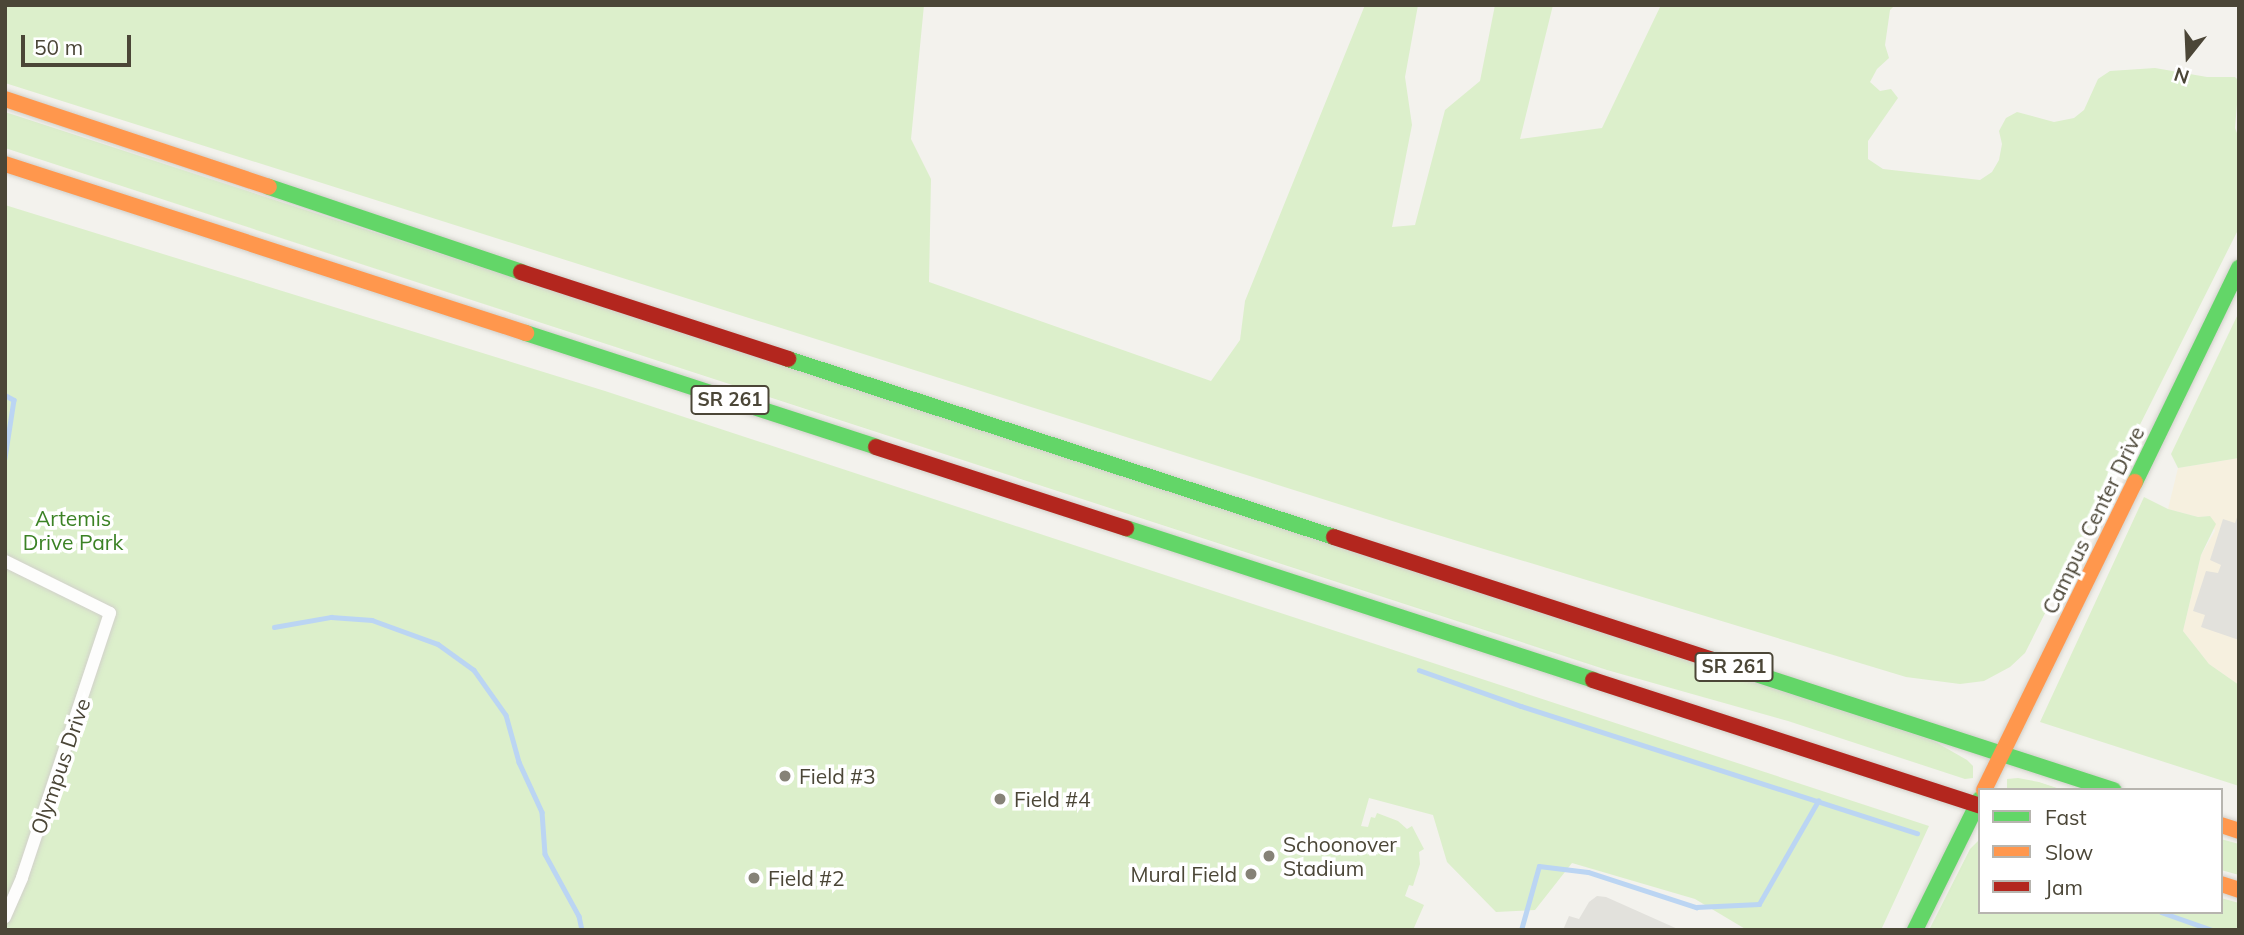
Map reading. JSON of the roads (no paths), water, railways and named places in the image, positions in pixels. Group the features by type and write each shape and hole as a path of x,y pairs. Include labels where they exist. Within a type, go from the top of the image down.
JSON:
{"main road":[{"name":"SR 261","path":"5,99 589,294 2107,788"},
{"name":"SR 261","path":"5,164 1978,799"},
{"name":"Campus Center Drive","path":"1986,788 2239,268"},
{"name":"Campus Center Drive","path":"1915,930 1978,804"}],"street":[{"name":"Olympus Drive","path":"5,561 110,613 26,866 5,917"}],"waterway":[{"path":"5,395 14,400 5,458"},
{"path":"274,627 331,617 372,620 438,644 474,670 506,715 519,762 542,812 545,854 579,916 582,930"},
{"path":"1419,670 1521,706 1917,833"},
{"path":"1521,930 1539,866 1588,872 1696,907 1759,904 1818,801"},
{"path":"2167,914 2212,930"}],"place":[{"name":"Field #3","path":"785,776"},
{"name":"Field #4","path":"1000,799"},
{"name":"Schoonover Stadium","path":"1269,856"},
{"name":"Mural Field","path":"1251,874"},
{"name":"Field #2","path":"754,878"}],"park label":[{"name":"Artemis Drive Park","path":"73,530"}]}
